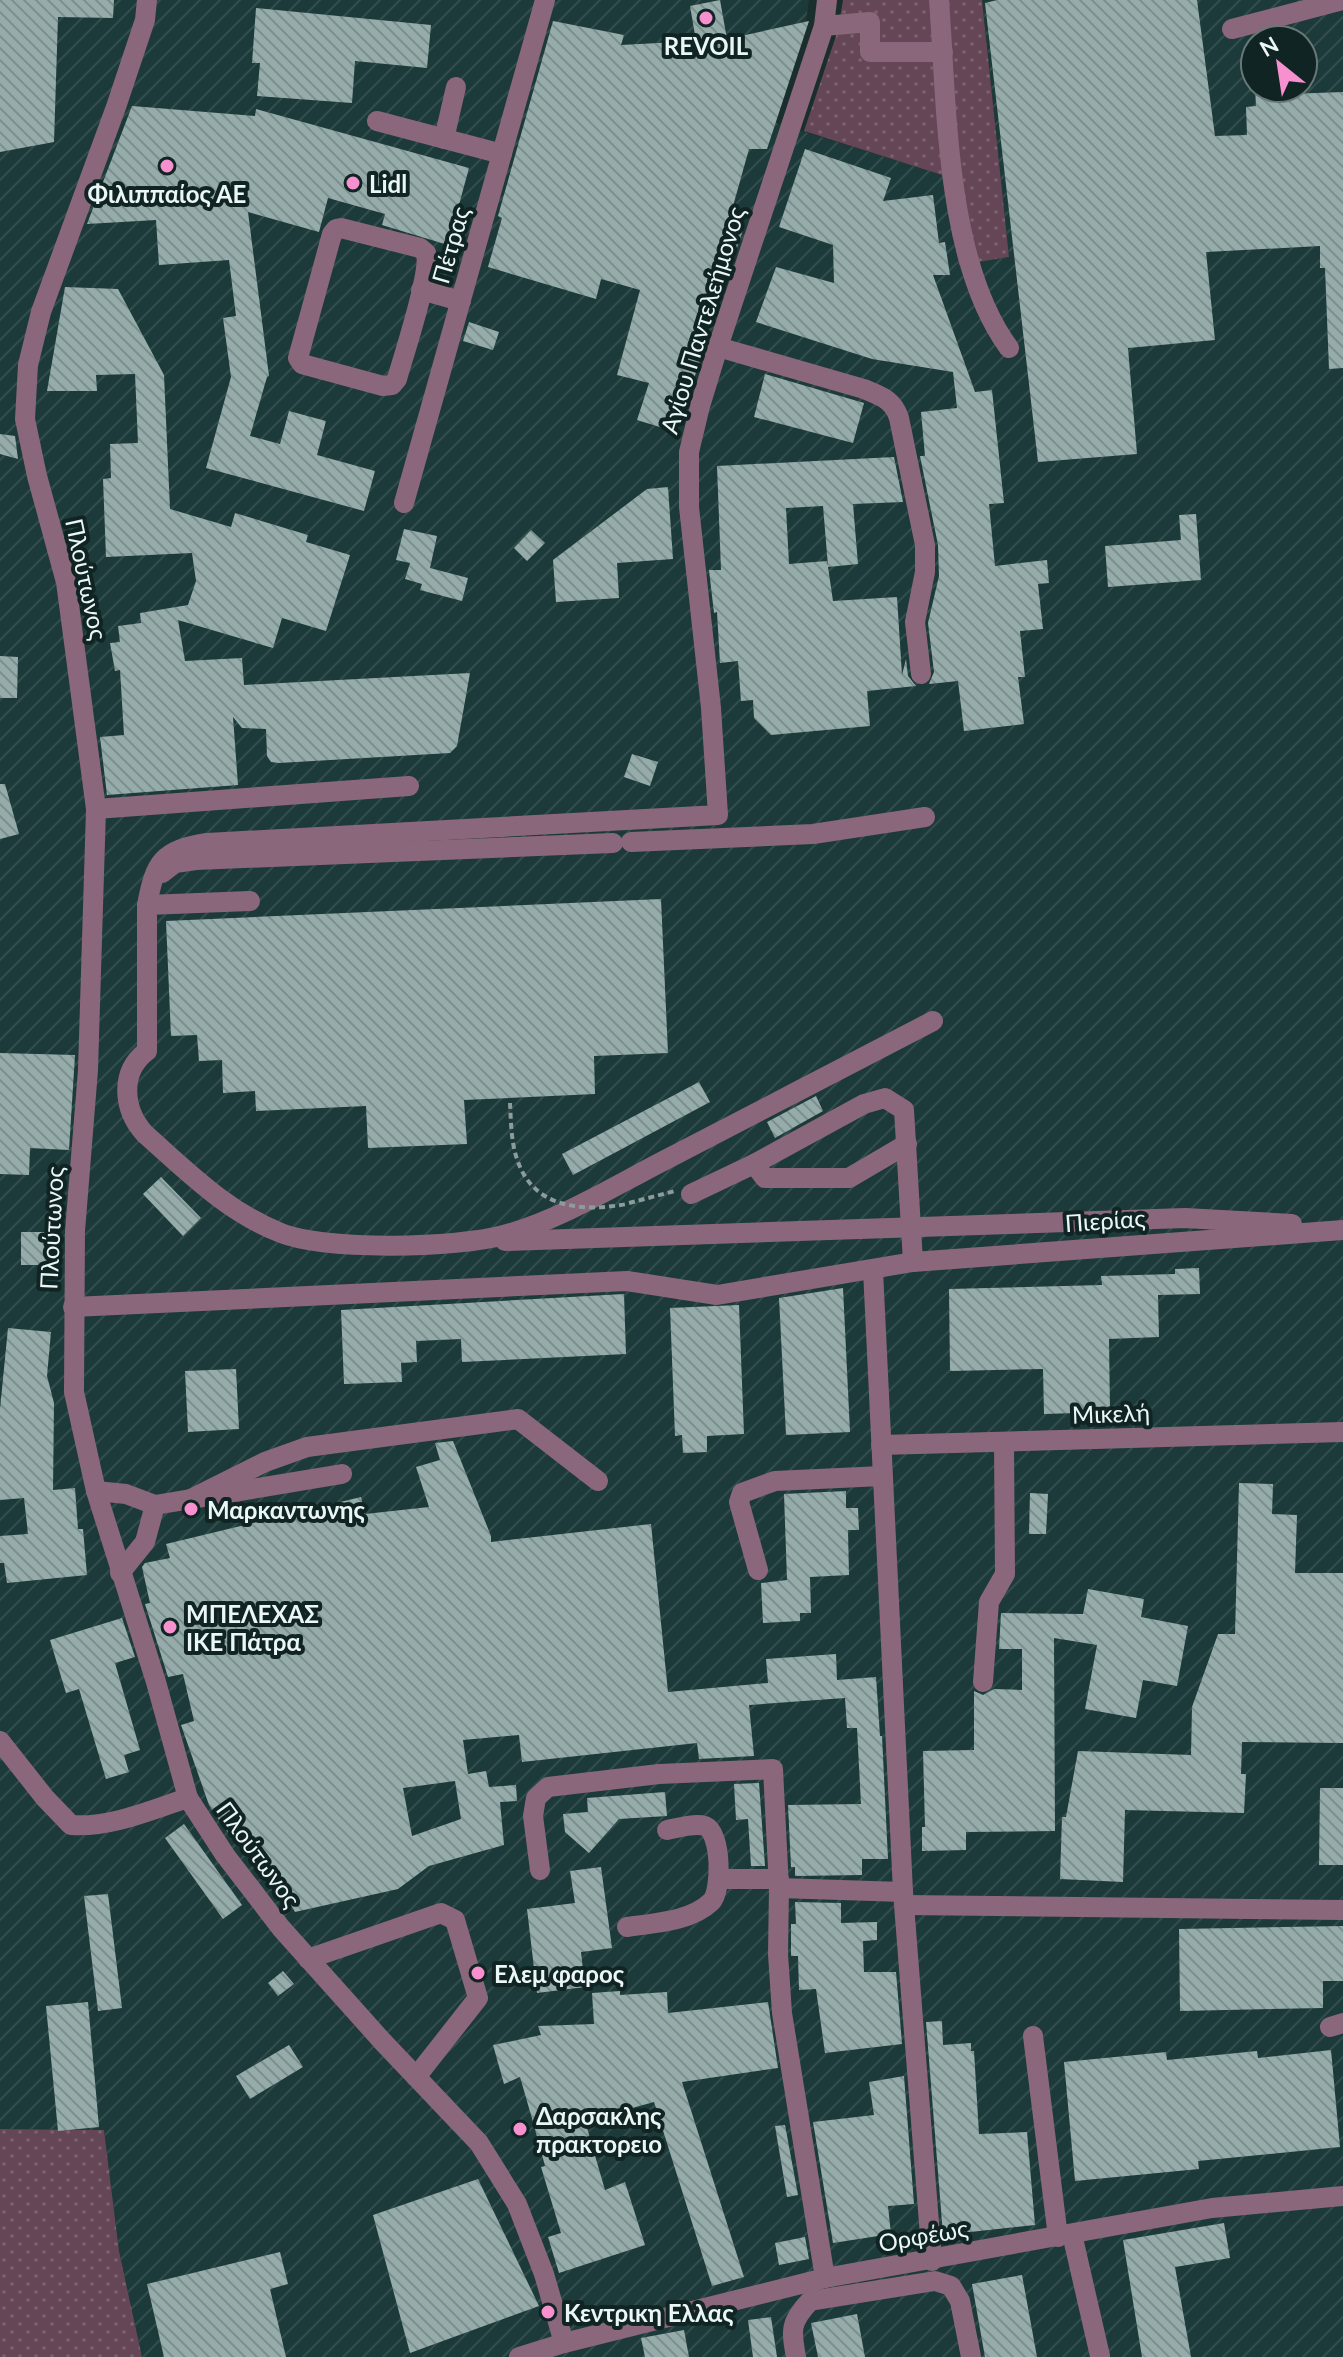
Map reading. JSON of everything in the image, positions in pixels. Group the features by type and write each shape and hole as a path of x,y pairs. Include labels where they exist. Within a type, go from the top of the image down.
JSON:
{"street":[{"name":"Πλούτωνος","path":"147,0 145,20 121,92 41,312 28,365 25,419 66,582 96,809 88,1070 75,1231 74,1392 96,1491 156,1682 188,1798 225,1855 308,1959 479,2143 517,2204 544,2274 564,2343"},
{"name":"Πέτρας","path":"404,503 545,0"},
{"name":"Αγίου Παντελεήμονος","path":"147,905 153,874 164,858 185,846 718,815 689,507 689,452 718,347 824,26 827,0"},
{"path":"939,0 950,149 961,227 978,291 994,328 1009,348"},
{"path":"1232,29 1343,0"},
{"path":"824,26 870,22 870,52 943,52"},
{"path":"444,139 456,87"},
{"path":"377,121 502,154"},
{"path":"336,229 420,248 428,260 421,290 397,379 392,385 383,386 302,364 298,358 332,234 336,229"},
{"path":"421,290 461,301"},
{"path":"718,347 864,389 884,397 894,406 925,545 925,572 915,622 921,674"},
{"path":"96,809 409,786"},
{"path":"925,817 813,834 175,863 152,886 147,905 147,1051 136,1059 128,1080 128,1099 134,1122 221,1201 284,1235 321,1242 359,1245 457,1243 1185,1218 1285,1222 1316,1232"},
{"path":"147,905 250,901"},
{"path":"457,1243 503,1235 576,1206 933,1021"},
{"path":"691,1194 754,1164 864,1104 885,1098 904,1110 913,1262"},
{"path":"754,1164 765,1178 849,1178 907,1144"},
{"name":"Πιερίας","path":"73,1307 627,1281 717,1295 913,1262 1343,1230"},
{"path":"873,1270 904,1898 932,2261"},
{"path":"191,1499 265,1462 307,1447 518,1419 598,1481"},
{"name":"Μικελή","path":"881,1445 1343,1432"},
{"path":"983,1682 989,1602 1005,1574 1004,1443"},
{"path":"96,1491 126,1494 155,1505 342,1474"},
{"path":"758,1570 739,1502 742,1493 775,1481 882,1476"},
{"path":"120,1573 145,1542 155,1505"},
{"path":"0,1741 45,1798 71,1825 113,1822 188,1798"},
{"path":"540,1870 533,1816 536,1798 548,1787 659,1774 773,1769 782,2013 825,2278"},
{"path":"627,1927 677,1919 715,1898 717,1844 712,1832 700,1826 667,1830"},
{"path":"718,1879 904,1898 1343,1910"},
{"path":"308,1959 441,1913 455,1920 478,1998 416,2077"},
{"path":"1033,2036 1065,2236 1100,2356"},
{"name":"Ορφέως","path":"519,2357 825,2278 1212,2208 1343,2196"},
{"path":"796,2357 791,2331 798,2314 810,2301 935,2281 951,2286 960,2301 971,2357"}],"path":[{"path":"510,1103 516,1158 532,1186 546,1197 565,1206 602,1209 678,1190 691,1194"}],"shaded area":[{"path":"0,0 809,0 804,34 776,123 942,175 959,265 1009,257 982,0 1343,0 1343,2357 142,2357 119,2251 104,2130 0,2129"},
{"path":"843,0 982,0 1009,257 959,265 942,175 804,131 838,30"},
{"path":"0,2129 104,2130 119,2251 142,2357 0,2357"}],"building":[{"path":"0,0 114,0 113,18 58,17 54,142 0,152"},
{"path":"720,0 727,39 809,21 767,149 749,149 728,224 744,227 727,278 712,275 698,331 709,334 676,432 637,420 649,383 617,375 640,290 601,279 596,299 488,267 502,218 498,216 553,21 624,35 621,45 696,41 690,6"},
{"path":"997,0 1197,0 1215,136 1247,135 1246,107 1256,104 1319,104 1319,93 1343,92 1343,368 1329,369 1325,268 1320,268 1320,246 1206,252 1215,340 1128,348 1137,454 1038,462 985,3"},
{"path":"256,8 431,25 427,68 355,61 352,103 257,96 260,63 252,63"},
{"path":"132,106 255,116 256,109 469,168 448,245 382,225 385,214 328,198 319,232 248,212 269,376 250,436 280,444 289,411 326,421 317,455 375,471 364,511 206,468 231,377 223,318 236,316 229,260 159,265 156,220 87,224"},
{"path":"805,149 891,178 883,201 933,195 939,243 945,242 950,275 933,275 975,392 992,390 1004,503 989,504 995,566 1047,560 1049,583 1038,584 1043,629 1020,631 1025,677 1018,677 1024,724 964,731 958,681 929,684 934,672 928,623 939,576 938,545 920,456 925,456 921,412 957,408 953,372 872,359 756,322 776,267 834,283 833,245 779,227"},
{"path":"65,287 118,289 164,375 170,509 231,527 235,513 308,535 306,542 350,555 326,631 282,618 273,648 178,620 185,661 242,658 244,685 470,673 457,746 450,753 271,762 267,756 266,729 242,728 233,717 238,785 107,795 100,737 124,735 120,670 115,671 110,643 120,642 118,626 141,623 140,613 188,605 196,581 192,553 106,557 103,479 111,478 110,444 138,443 135,374 96,375 97,391 47,391"},
{"path":"469,322 499,332 493,350 463,341"},
{"path":"765,374 864,403 853,443 754,417"},
{"path":"0,434 15,436 18,459 0,454"},
{"path":"894,457 903,502 853,504 858,564 828,567 833,601 897,597 902,675 906,659 908,676 916,686 867,691 870,726 771,735 754,718 753,700 741,701 738,661 720,663 717,612 714,613 709,570 721,570 717,466","holes":["823,506 828,566 827,561 789,564 786,508"]},
{"path":"668,487 673,559 617,563 619,598 556,602 553,560 647,489"},
{"path":"1196,514 1201,580 1108,587 1105,546 1181,540 1179,515"},
{"path":"404,529 437,536 430,568 468,578 462,601 420,590 422,584 405,579 410,563 396,560"},
{"path":"531,530 545,543 527,561 514,548"},
{"path":"0,656 18,657 17,698 0,698"},
{"path":"632,754 658,762 650,786 624,777"},
{"path":"0,784 5,784 19,834 0,839"},
{"path":"661,899 668,1053 594,1056 595,1094 464,1100 467,1144 368,1148 366,1106 256,1111 255,1091 223,1093 222,1060 199,1061 197,1035 171,1036 166,921"},
{"path":"0,1053 75,1055 69,1150 30,1148 29,1175 0,1174"},
{"path":"699,1082 710,1102 573,1175 562,1154"},
{"path":"816,1096 823,1111 775,1138 767,1122"},
{"path":"161,1177 201,1218 183,1236 143,1194"},
{"path":"21,1232 48,1232 48,1265 21,1265"},
{"path":"1199,1268 1200,1294 1158,1295 1159,1337 1109,1339 1110,1412 1044,1414 1043,1369 950,1371 949,1289 1102,1285 1101,1276 1175,1274 1175,1269"},
{"path":"843,1288 850,1432 786,1435 779,1298"},
{"path":"624,1294 626,1354 462,1362 461,1339 416,1341 417,1362 401,1363 402,1382 344,1384 341,1310"},
{"path":"739,1305 744,1434 707,1436 707,1452 683,1453 682,1435 675,1436 670,1308"},
{"path":"8,1328 51,1332 47,1376 54,1403 53,1490 75,1488 78,1529 83,1529 87,1575 7,1583 4,1563 0,1563 0,1536 28,1534 24,1498 0,1500 0,1409"},
{"path":"236,1369 239,1429 188,1432 185,1371"},
{"path":"453,1441 491,1542 651,1524 668,1692 768,1683 766,1659 836,1654 837,1680 876,1677 888,1859 862,1859 862,1875 795,1876 795,1867 791,1867 788,1805 861,1804 857,1728 847,1728 845,1698 749,1705 754,1756 699,1759 697,1743 522,1762 519,1735 463,1740 468,1774 486,1771 489,1787 516,1785 517,1801 500,1802 504,1845 429,1866 398,1889 295,1912 284,1893 269,1882 248,1835 233,1840 209,1805 181,1725 194,1721 183,1674 168,1677 145,1604 150,1603 142,1567 145,1563 170,1558 166,1544 361,1497 365,1514 429,1507 416,1467 440,1460 435,1443","holes":["455,1781 461,1819 412,1836 403,1788"]},
{"path":"1239,1483 1273,1484 1272,1514 1297,1515 1295,1573 1343,1573 1343,1743 1242,1742 1241,1774 1246,1774 1244,1813 1125,1810 1123,1882 1060,1879 1062,1817 1066,1817 1078,1751 1191,1755 1192,1707 1218,1634 1235,1634"},
{"path":"846,1491 846,1508 858,1508 859,1530 848,1530 849,1575 810,1577 811,1613 800,1613 800,1621 763,1623 761,1583 787,1580 784,1494"},
{"path":"1030,1493 1048,1494 1046,1534 1029,1534"},
{"path":"1088,1589 1144,1599 1141,1617 1188,1626 1177,1686 1143,1680 1136,1718 1085,1709 1097,1645 1054,1638 1055,1831 966,1832 966,1850 922,1851 922,1827 925,1827 923,1751 974,1750 974,1691 983,1695 994,1689 1022,1690 1022,1649 999,1649 1001,1613 1083,1614"},
{"path":"122,1618 135,1657 115,1663 140,1750 124,1755 129,1772 106,1779 79,1689 66,1693 50,1640"},
{"path":"759,1783 765,1866 751,1866 748,1819 736,1820 734,1784"},
{"path":"1320,1788 1343,1788 1343,1865 1319,1865"},
{"path":"665,1792 667,1816 619,1819 589,1853 565,1832 563,1814 588,1812 587,1798"},
{"path":"184,1824 242,1905 223,1919 165,1838"},
{"path":"601,1867 612,1948 581,1952 585,1987 537,1993 527,1909 575,1903 570,1871"},
{"path":"108,1894 122,2008 98,2011 84,1896"},
{"path":"795,1902 841,1903 841,1923 877,1922 877,1940 863,1941 864,1972 896,1972 902,2044 825,2053 816,1989 799,1990 798,1956 791,1956 791,1924 796,1924"},
{"path":"1343,1926 1343,1981 1323,1981 1323,2008 1180,2011 1179,1929"},
{"path":"283,1971 294,1984 278,1996 268,1983"},
{"path":"620,1991 620,1995 667,1992 668,2013 768,2002 778,2068 682,2082 744,2277 712,2286 654,2102 585,2121 605,2190 625,2182 645,2245 559,2273 548,2237 561,2233 541,2167 545,2166 520,2077 504,2084 493,2045 541,2035 538,2026 594,2024 592,1993"},
{"path":"88,2002 99,2127 58,2131 46,2006"},
{"path":"942,2021 943,2045 971,2043 971,2051 974,2051 979,2134 1027,2132 1035,2225 943,2235 926,2022"},
{"path":"289,2045 303,2067 250,2099 236,2076"},
{"path":"1331,2050 1340,2147 1198,2161 1199,2169 1075,2181 1064,2062 1166,2052 1167,2060 1257,2051 1258,2058"},
{"path":"904,2076 914,2204 888,2206 891,2234 833,2243 813,2122 874,2115 869,2082"},
{"path":"785,2125 798,2195 787,2197 775,2126"},
{"path":"478,2179 539,2306 410,2353 373,2215"},
{"path":"1224,2223 1230,2258 1175,2267 1191,2357 1142,2357 1123,2240"},
{"path":"805,2237 809,2259 779,2265 775,2243"},
{"path":"280,2252 288,2284 270,2289 286,2357 164,2357 147,2284"},
{"path":"1022,2275 1037,2357 985,2357 972,2284"},
{"path":"857,2314 865,2357 818,2357 811,2323"},
{"path":"771,2317 777,2357 753,2357 748,2320"},
{"path":"684,2330 689,2357 645,2357 641,2338"}],"place":[{"name":"REVOIL","path":"706,18"},
{"name":"Φιλιππαίος ΑΕ","path":"167,166"},
{"name":"Lidl","path":"353,183"},
{"name":"Μαρκαντωνης","path":"191,1509"},
{"name":"ΜΠΕΛΕΧΑΣ ΙΚΕ Πάτρα","path":"170,1627"},
{"name":"Ελεμ φαρος","path":"478,1973"},
{"name":"Δαρσακλης πρακτορειο","path":"520,2129"},
{"name":"Κεντρικη Ελλας","path":"548,2312"}]}
